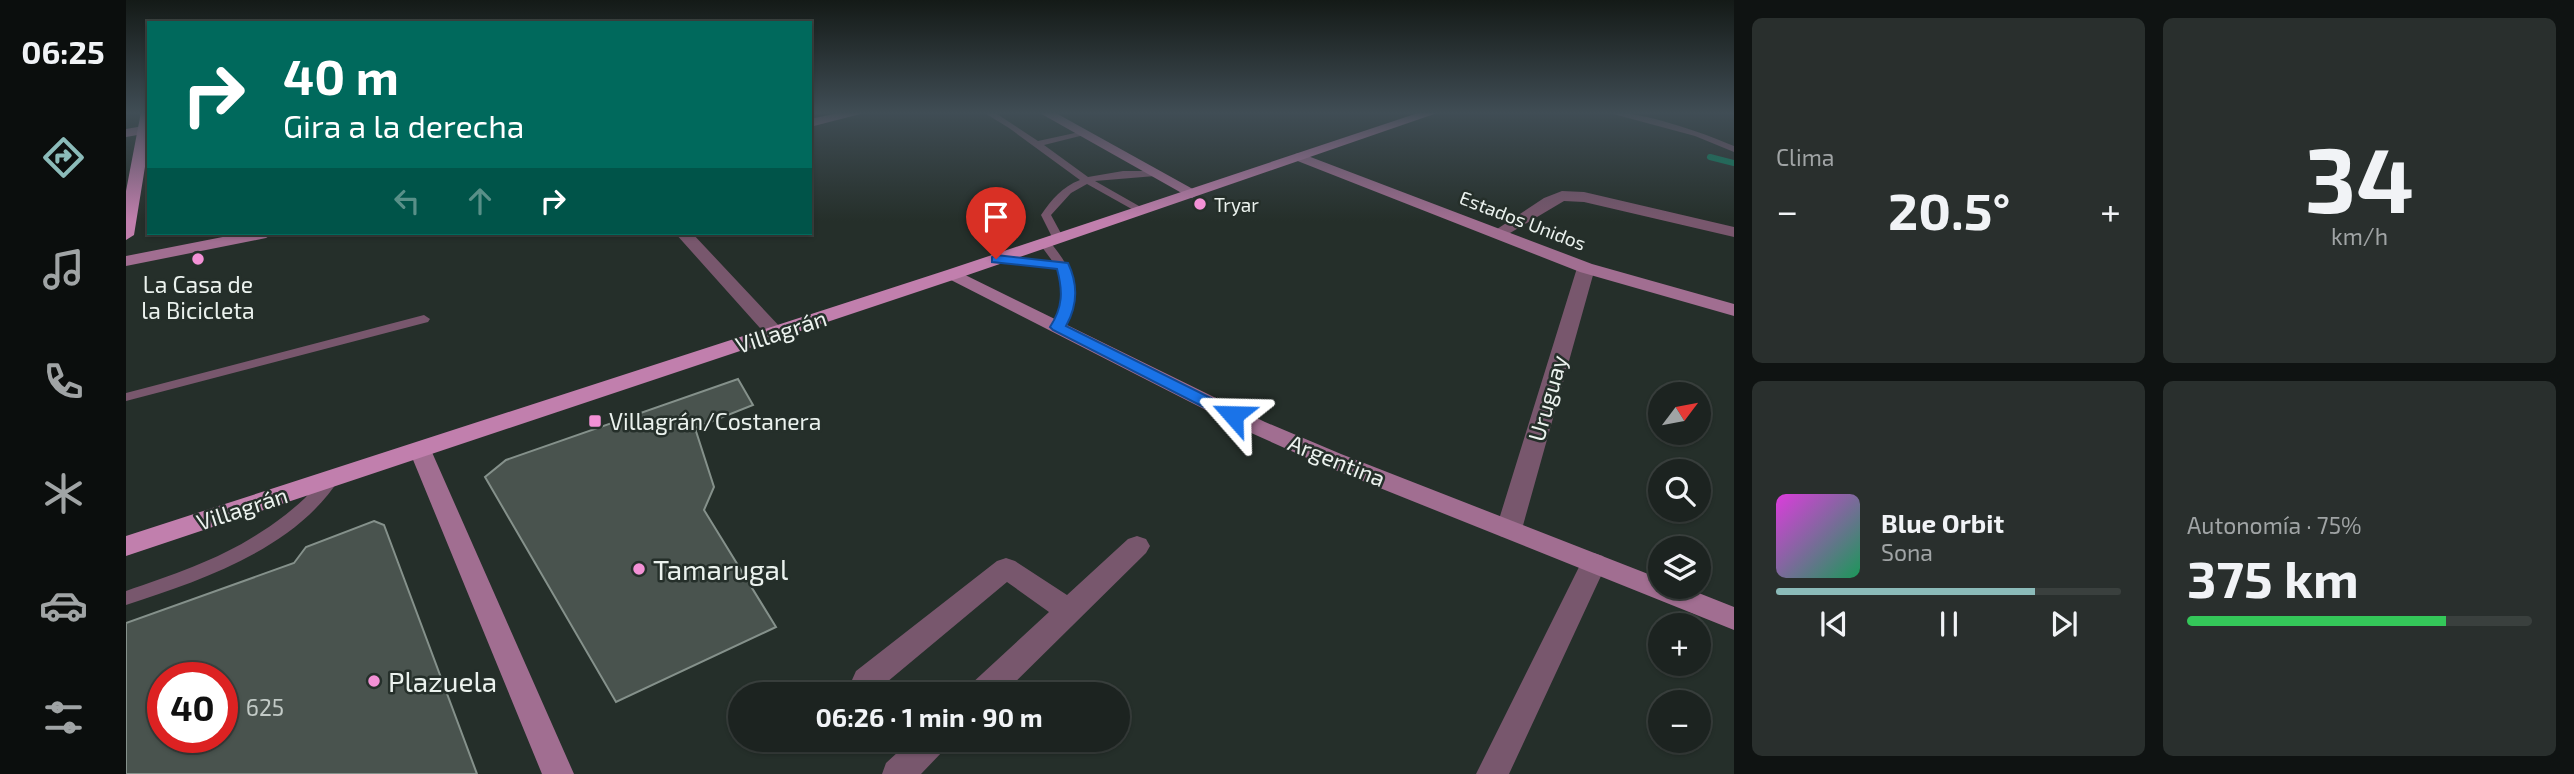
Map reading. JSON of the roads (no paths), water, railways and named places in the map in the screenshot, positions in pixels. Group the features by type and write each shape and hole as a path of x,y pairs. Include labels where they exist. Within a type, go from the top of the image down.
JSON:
{"main road":[{"path":"126,235 142,148"},
{"name":"Villagrán","path":"126,546 1326,148"}],"street":[{"path":"1110,148 1192,193"},
{"name":"Estados Unidos","path":"1300,157 1586,268 1734,310"},
{"path":"1499,233 1549,201 1562,196 1584,197 1734,232"},
{"path":"126,261 256,235"},
{"path":"685,235 775,333"},
{"name":"Uruguay","path":"1509,529 1586,268"},
{"name":"Argentina","path":"953,274 1257,427 1734,619"},
{"path":"420,450 558,774"},
{"path":"995,682 1137,546"},
{"path":"1492,774 1594,564"},
{"path":"869,682 867,680 1006,568 1069,611"},
{"path":"898,774 917,752"}],"lane":[{"path":"1043,148 1086,179 1141,210"},
{"path":"1058,327 1065,316 1070,292 1063,266 1051,241 1046,215 1055,199 1086,179 1155,173"},
{"path":"996,259 1063,266"},
{"path":"126,397 424,319"},
{"path":"126,598 216,566 249,549 300,513 332,478"}],"waterway":[{"path":"1710,157 1734,163"}],"place":[{"name":"Tryar","path":"1200,204"},
{"name":"La Casa de la Bicicleta","path":"198,259"},
{"name":"Villagrán/Costanera","path":"595,421"},
{"name":"Tamarugal","path":"639,569"},
{"name":"Plazuela","path":"374,681"}]}
